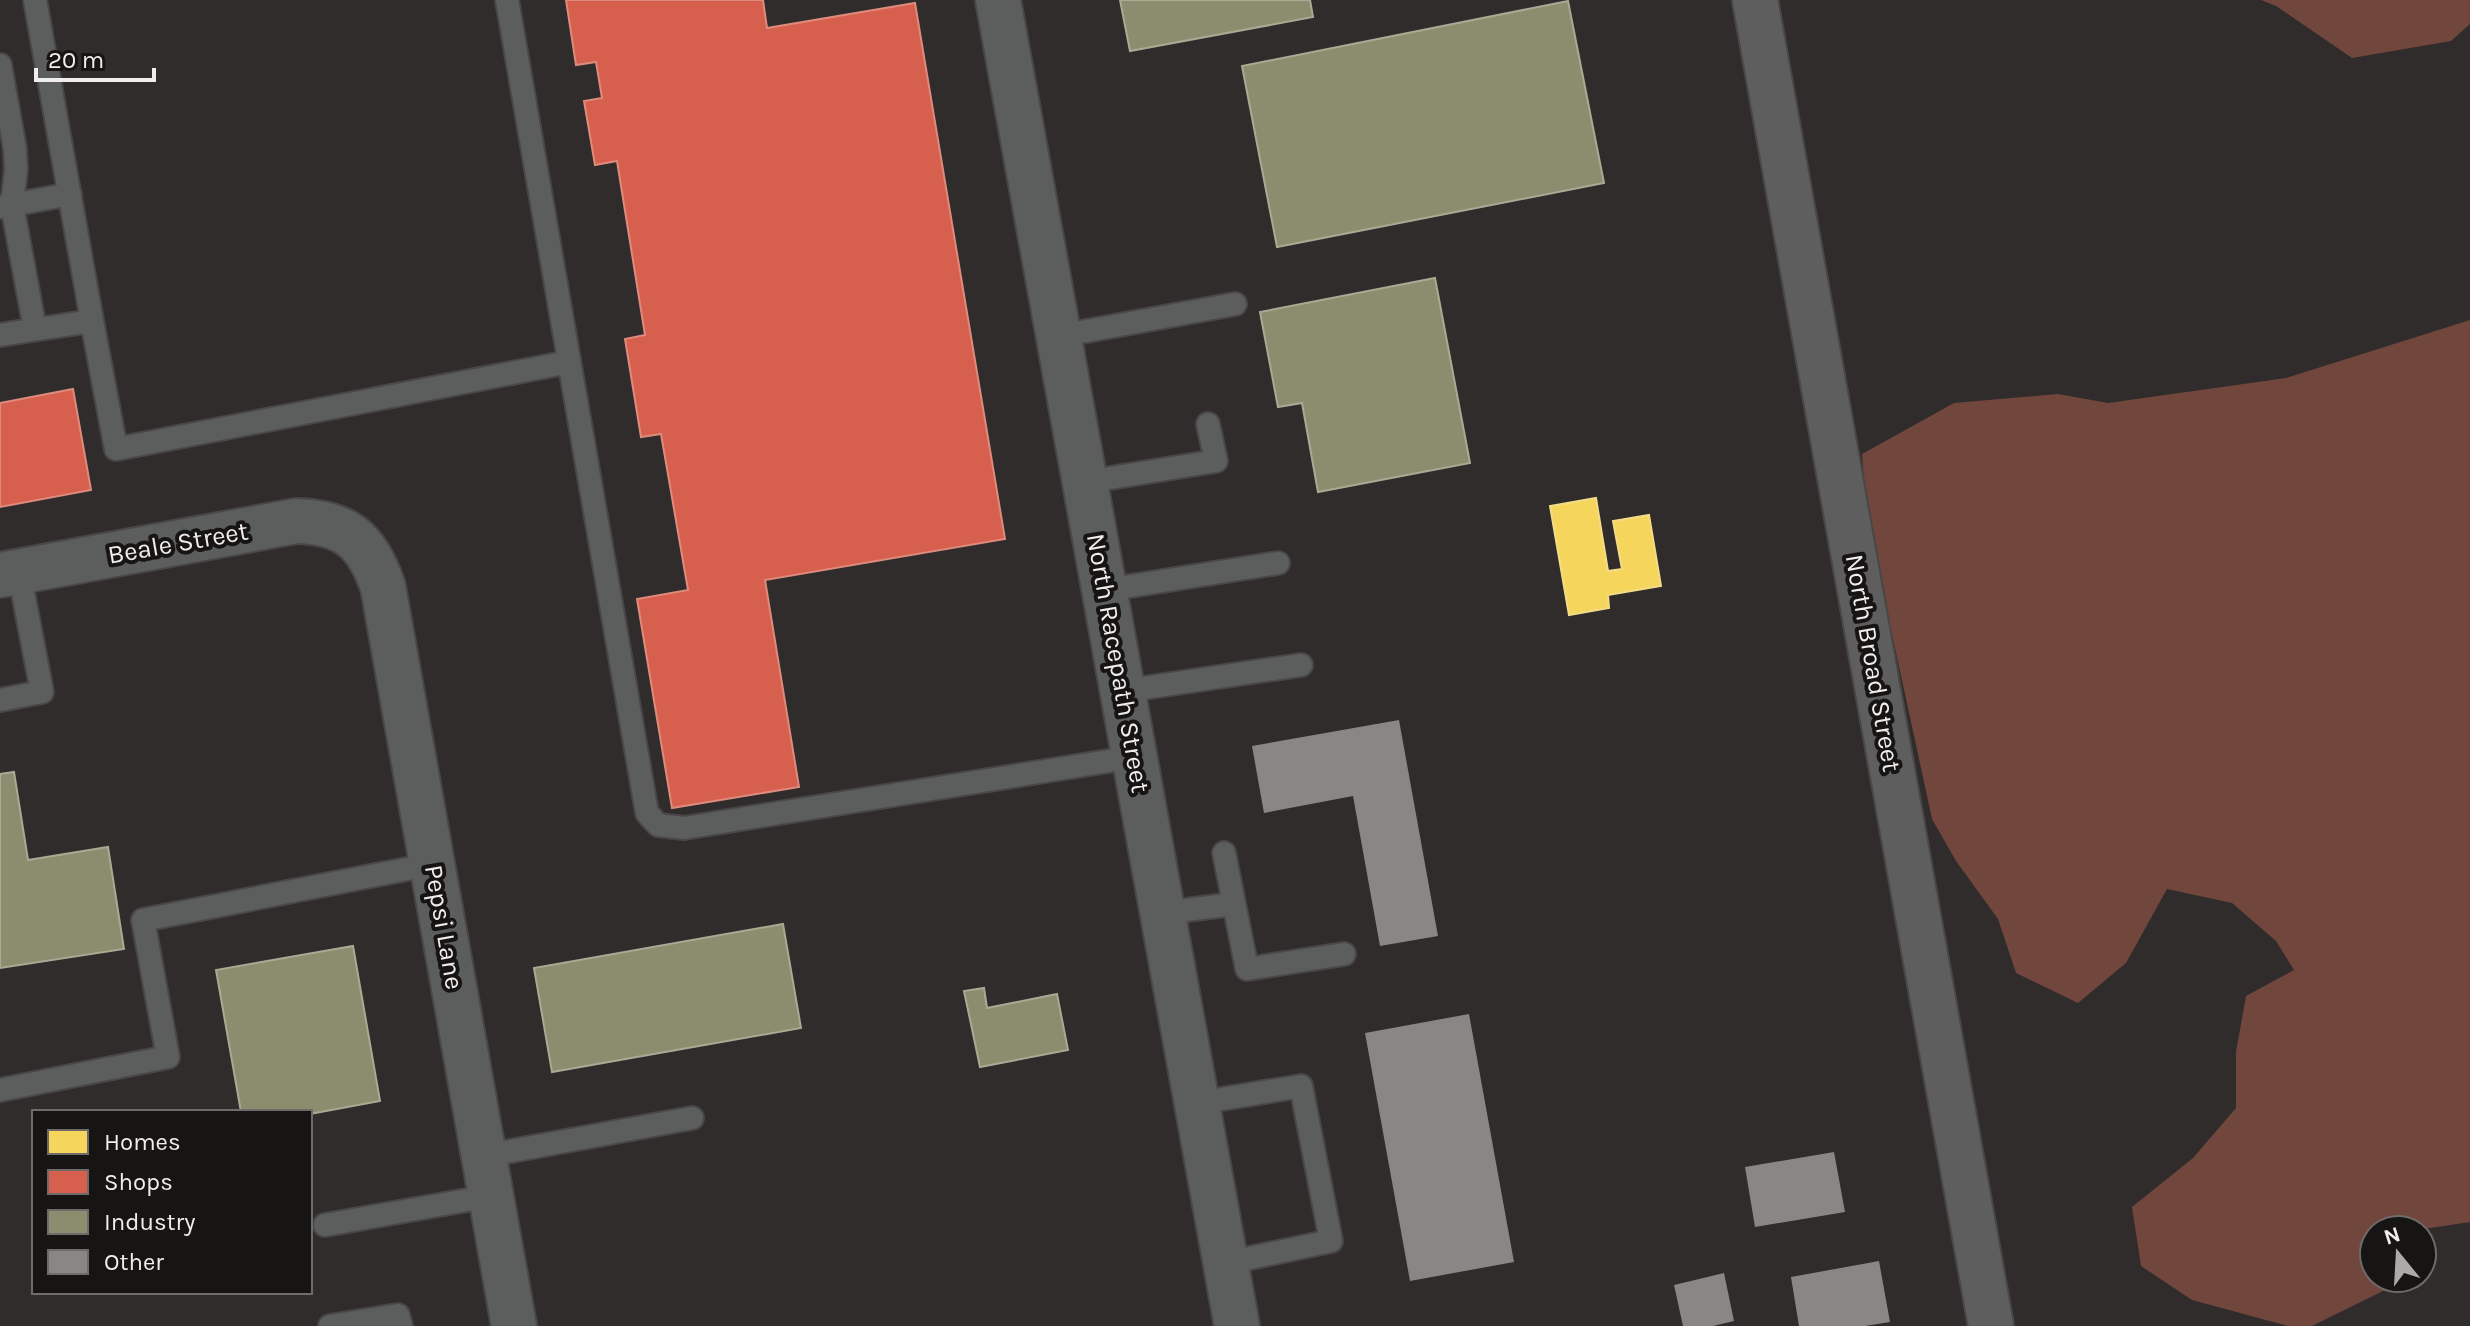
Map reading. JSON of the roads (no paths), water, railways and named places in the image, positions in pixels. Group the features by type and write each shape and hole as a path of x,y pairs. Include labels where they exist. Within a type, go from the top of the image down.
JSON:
{"street":[{"name":"North Racepath Street","path":"998,0 1237,1326"},
{"name":"North Broad Street","path":"1755,0 1991,1326"},
{"name":"Beale Street","path":"10,573 296,521 335,525 353,536"},
{"name":"Pepsi Lane","path":"353,536 376,566 383,587 514,1326"}],"lane":[{"path":"35,0 116,449 569,362"},
{"path":"507,0 647,813 658,825 684,828 1134,757"},
{"path":"0,65 16,170 6,206 35,329"},
{"path":"6,206 70,194"},
{"path":"1059,336 1235,304"},
{"path":"0,335 92,321"},
{"path":"1085,482 1216,461 1208,424"},
{"path":"1105,590 1278,563"},
{"path":"0,700 42,692 10,573"},
{"path":"1123,691 1301,665"},
{"path":"1224,853 1247,969 1344,954"},
{"path":"0,1090 168,1057 143,920 433,864"},
{"path":"1162,913 1234,904"},
{"path":"1197,1103 1301,1086 1331,1241 1226,1263"},
{"path":"325,1225 692,1118"},
{"path":"330,1326 398,1315 401,1326"}]}
